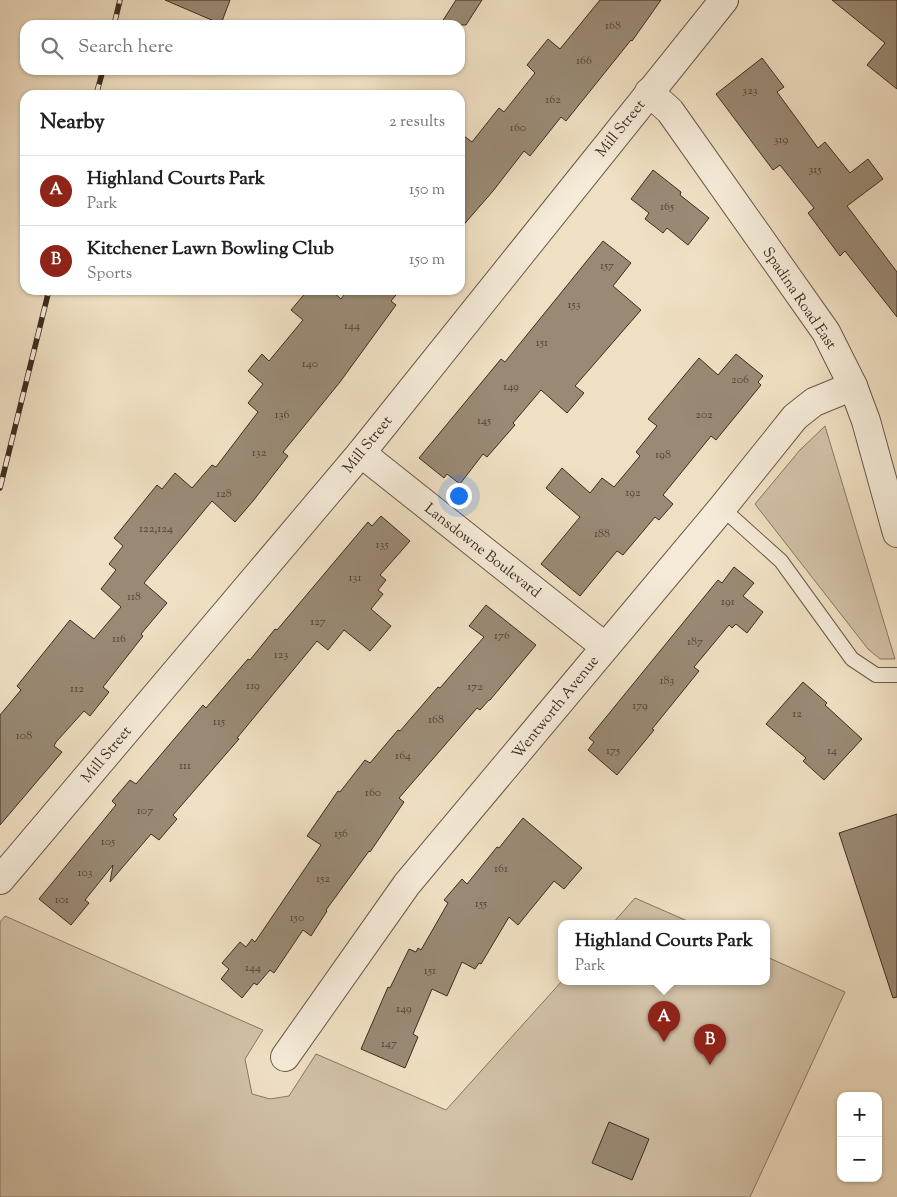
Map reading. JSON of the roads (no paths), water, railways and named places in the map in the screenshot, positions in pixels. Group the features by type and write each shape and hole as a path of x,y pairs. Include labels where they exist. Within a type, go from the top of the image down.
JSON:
{"street":[{"name":"Mill Street","path":"0,880 361,453 724,0"},
{"name":"Spadina Road East","path":"649,92 674,115 826,332 853,386 866,421 897,533"},
{"name":"Wentworth Avenue","path":"285,1057 407,884 604,646 722,508 795,417 814,402 853,386"},
{"name":"Lansdowne Boulevard","path":"361,453 604,646"}],"lane":[{"path":"722,508 781,560 852,659 876,675 897,675"}],"railway":[{"path":"115,20 120,0"},
{"path":"97,90 102,75"},
{"path":"0,488 48,295"}],"place":[{"name":"Highland Courts Park","path":"664,1042"},
{"name":"Kitchener Lawn Bowling Club","path":"710,1065"}]}
